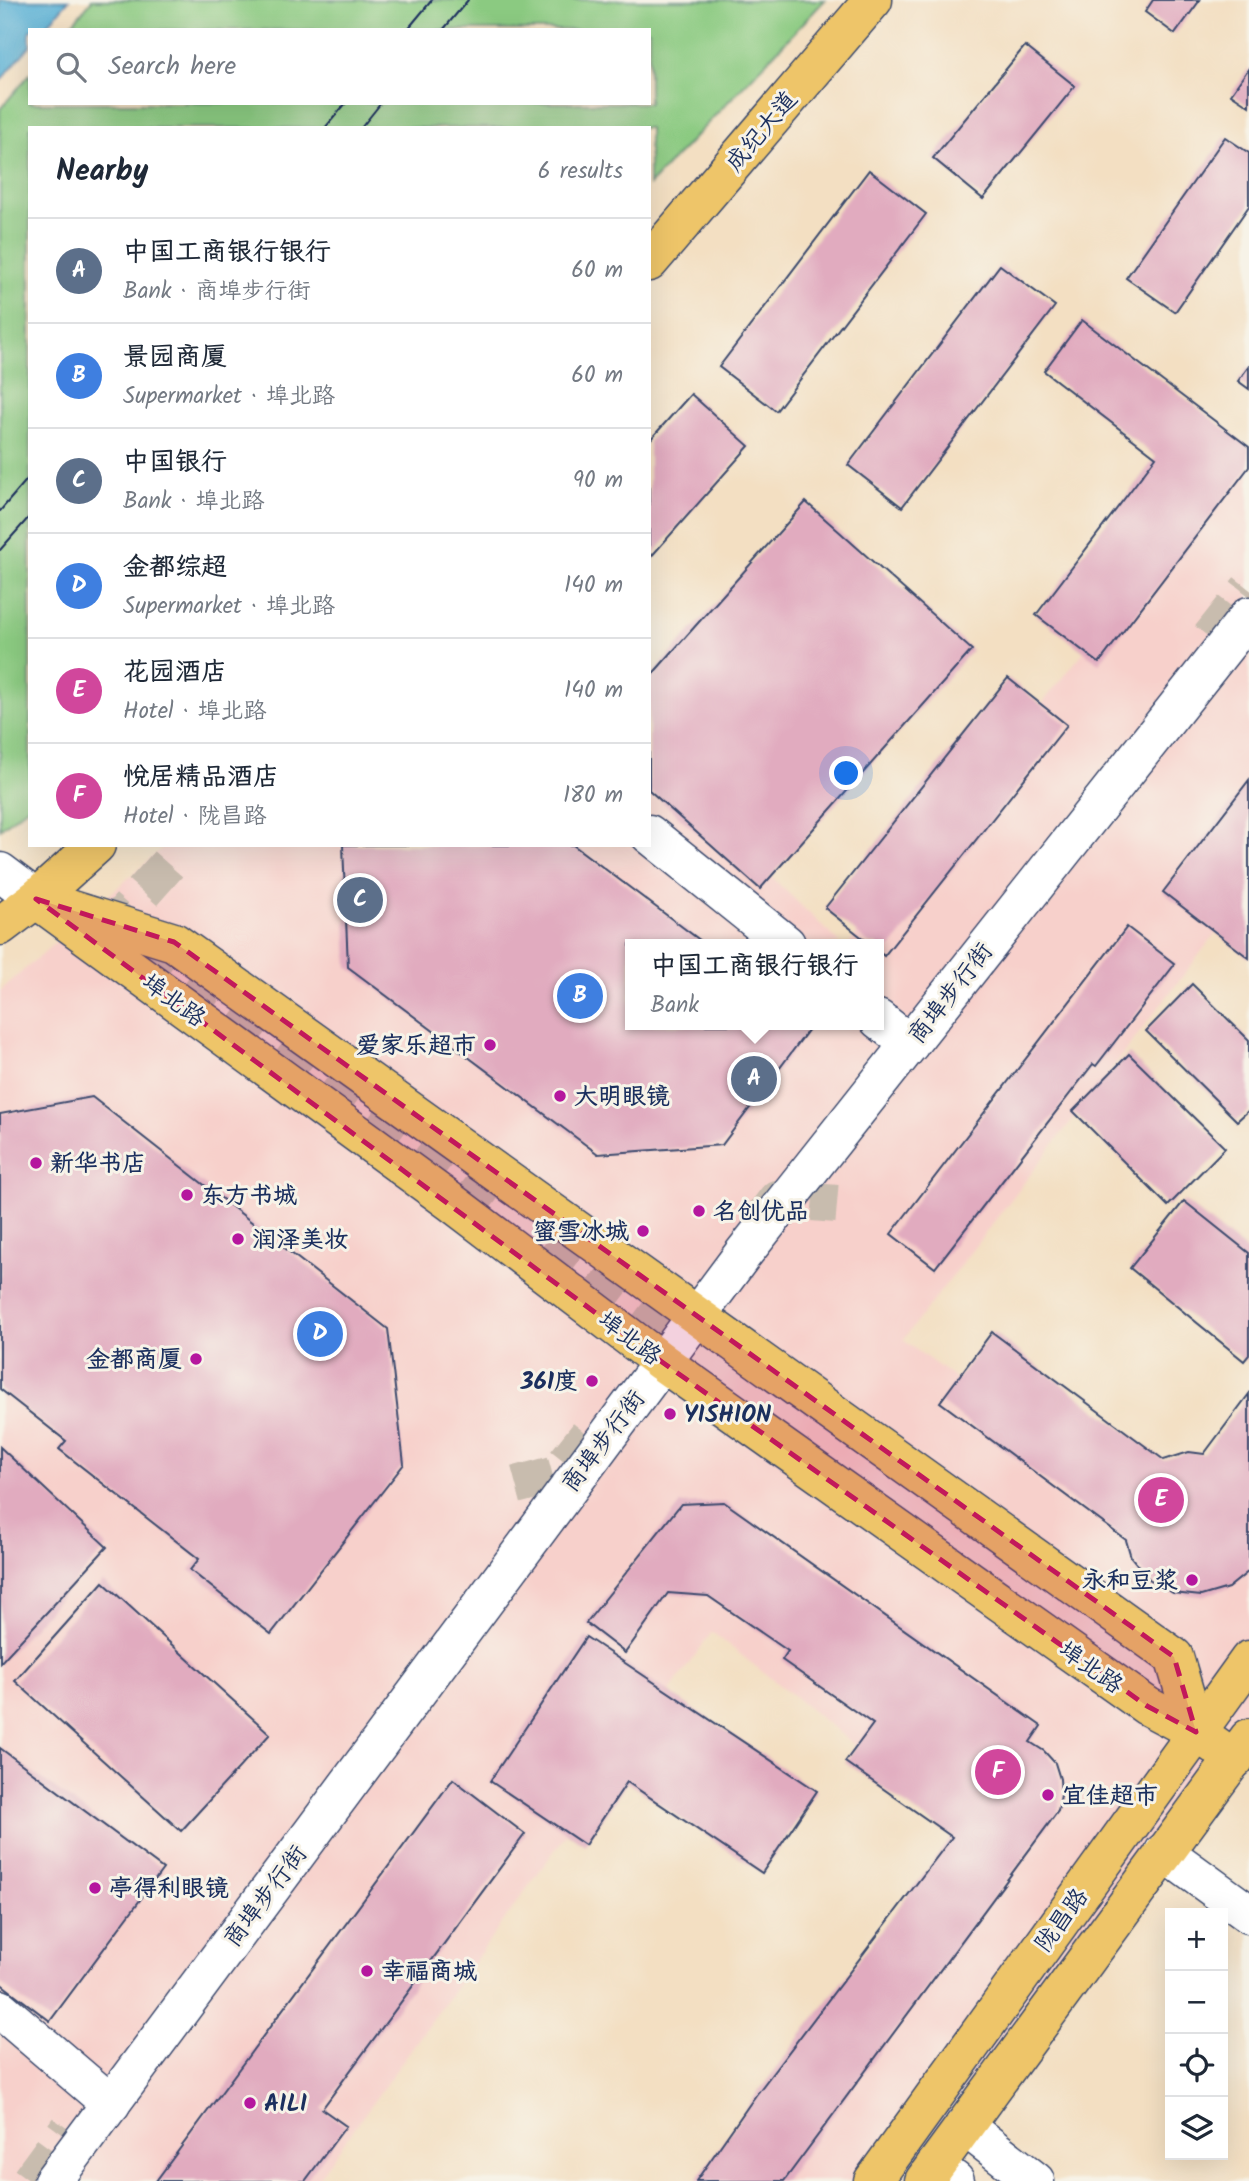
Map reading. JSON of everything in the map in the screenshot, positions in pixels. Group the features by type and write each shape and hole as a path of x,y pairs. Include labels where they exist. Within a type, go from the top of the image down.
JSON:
{"main road":[{"name":"成纪大道","path":"651,260 873,0"},
{"path":"0,926 36,899 94,847"},
{"path":"36,899 174,942 1174,1657 1196,1732"},
{"name":"埠北路","path":"36,899 451,1202 662,1362 1147,1706 1196,1732 1242,1749"},
{"name":"陇昌路","path":"873,2181 1249,1660"},
{"name":"陇昌路","path":"938,2176 964,2126 1242,1749"}],"street":[{"name":"商埠步行街","path":"54,2181 696,1316 1249,616"},
{"path":"651,836 780,939"},
{"path":"0,872 36,899"},
{"path":"884,1024 910,1044"},
{"path":"1164,1852 1249,1914"},
{"path":"0,2009 111,2104"},
{"path":"964,2126 1035,2181"}],"highlighted area":[{"path":"36,899 174,942 1174,1657 1196,1732 1147,1706 662,1362"}],"shaded area":[{"path":"1249,446 1249,890 903,1340 1195,1556 1249,1484 1249,1715 896,2181 727,2181 980,1844 712,1632 316,2181 0,2181 0,991 164,847 651,847 651,761 836,939 625,939 625,1030 884,1030 884,939 853,939"}],"green space":[{"path":"92,0 825,0 651,183 651,126 28,126 28,807 0,829 0,109 28,76 28,105 651,105 651,28 69,28"}],"water":[{"path":"0,0 69,0 45,28 28,28 28,48 0,81"}],"building":[{"path":"1153,0 1200,0 1175,34 1145,12"},
{"path":"1025,46 1075,86 983,199 933,158"},
{"path":"1249,68 1249,106 1231,94"},
{"path":"1225,137 1249,153 1249,206 1175,312 1126,278"},
{"path":"869,170 926,214 776,411 719,367"},
{"path":"1000,265 1055,306 902,507 848,465"},
{"path":"1082,320 1249,447 1249,467 1099,663 1036,615 1156,457 1044,371"},
{"path":"1249,366 1249,389 1238,381"},
{"path":"691,394 749,446 651,557 651,439"},
{"path":"806,502 972,650 760,889 651,792 651,676"},
{"path":"1008,678 1067,725 884,956 884,939 864,939 825,908"},
{"path":"1249,780 1249,958 1163,892"},
{"path":"343,847 576,847 698,939 625,939 625,1030 808,1030 722,1145 598,1154 348,967"},
{"path":"1127,927 1175,964 1096,1066 1093,1064 935,1268 891,1234"},
{"path":"1192,984 1249,1040 1249,1110 1237,1121 1146,1031"},
{"path":"1129,1054 1225,1148 1168,1206 1073,1111"},
{"name":"金都商厦","path":"92,1097 388,1329 404,1464 271,1634 190,1570 199,1559 59,1449 66,1441 0,1389 0,1114"},
{"path":"1184,1201 1249,1253 1249,1355 1244,1361 1130,1268"},
{"path":"992,1332 1164,1460 1189,1452 1204,1454 1249,1394 1249,1571 1228,1588 1201,1596 1173,1593 1149,1579 1131,1557 1126,1540 940,1402"},
{"path":"0,1447 107,1547 0,1663"},
{"path":"724,1502 1041,1726 1030,1742 1044,1751 1055,1763 1060,1779 1058,1811 784,2181 696,2181 756,2095 952,1837 845,1762 873,1724 782,1660 788,1651 708,1596 668,1593 625,1653 586,1623 681,1504"},
{"path":"103,1582 270,1734 181,1831 15,1681"},
{"path":"586,1637 817,1791 762,1873 627,1782 585,1845 490,1781"},
{"path":"0,1748 163,1869 50,2021 0,1983"},
{"name":"幸福商城","path":"453,1779 525,1834 322,2109 346,2126 305,2181 156,2181"}],"tunnel":[{"path":"1210,638 1249,589"},
{"path":"168,864 115,924 494,1211"},
{"path":"1027,867 1068,895"},
{"path":"764,1216 777,1199 837,1204"},
{"path":"542,1247 665,1340"},
{"path":"516,1485 557,1474 588,1435"},
{"path":"30,2181 68,2129"}],"tram line":[{"path":"409,28 432,0"},
{"path":"445,28 468,0"},
{"path":"327,126 344,105"},
{"path":"363,126 379,105"},
{"path":"0,511 28,478"},
{"path":"0,550 28,518"}],"place":[{"name":"中国银行","path":"360,900"},
{"name":"景园商厦","path":"580,996"},
{"name":"爱家乐超市","path":"490,1045"},
{"name":"中国工商银行银行","path":"754,1079"},
{"name":"大明眼镜","path":"560,1096"},
{"name":"新华书店","path":"36,1163"},
{"name":"东方书城","path":"187,1195"},
{"name":"名创优品","path":"699,1211"},
{"name":"蜜雪冰城","path":"643,1231"},
{"name":"润泽美妆","path":"238,1239"},
{"name":"金都综超","path":"320,1334"},
{"name":"金都商厦","path":"196,1359"},
{"name":"361度","path":"592,1381"},
{"name":"YISHION","path":"670,1414"},
{"name":"花园酒店","path":"1161,1500"},
{"name":"永和豆浆","path":"1192,1580"},
{"name":"悦居精品酒店","path":"998,1772"},
{"name":"宜佳超市","path":"1048,1795"},
{"name":"亭得利眼镜","path":"95,1888"},
{"name":"幸福商城","path":"367,1971"},
{"name":"AILI","path":"250,2103"}]}
